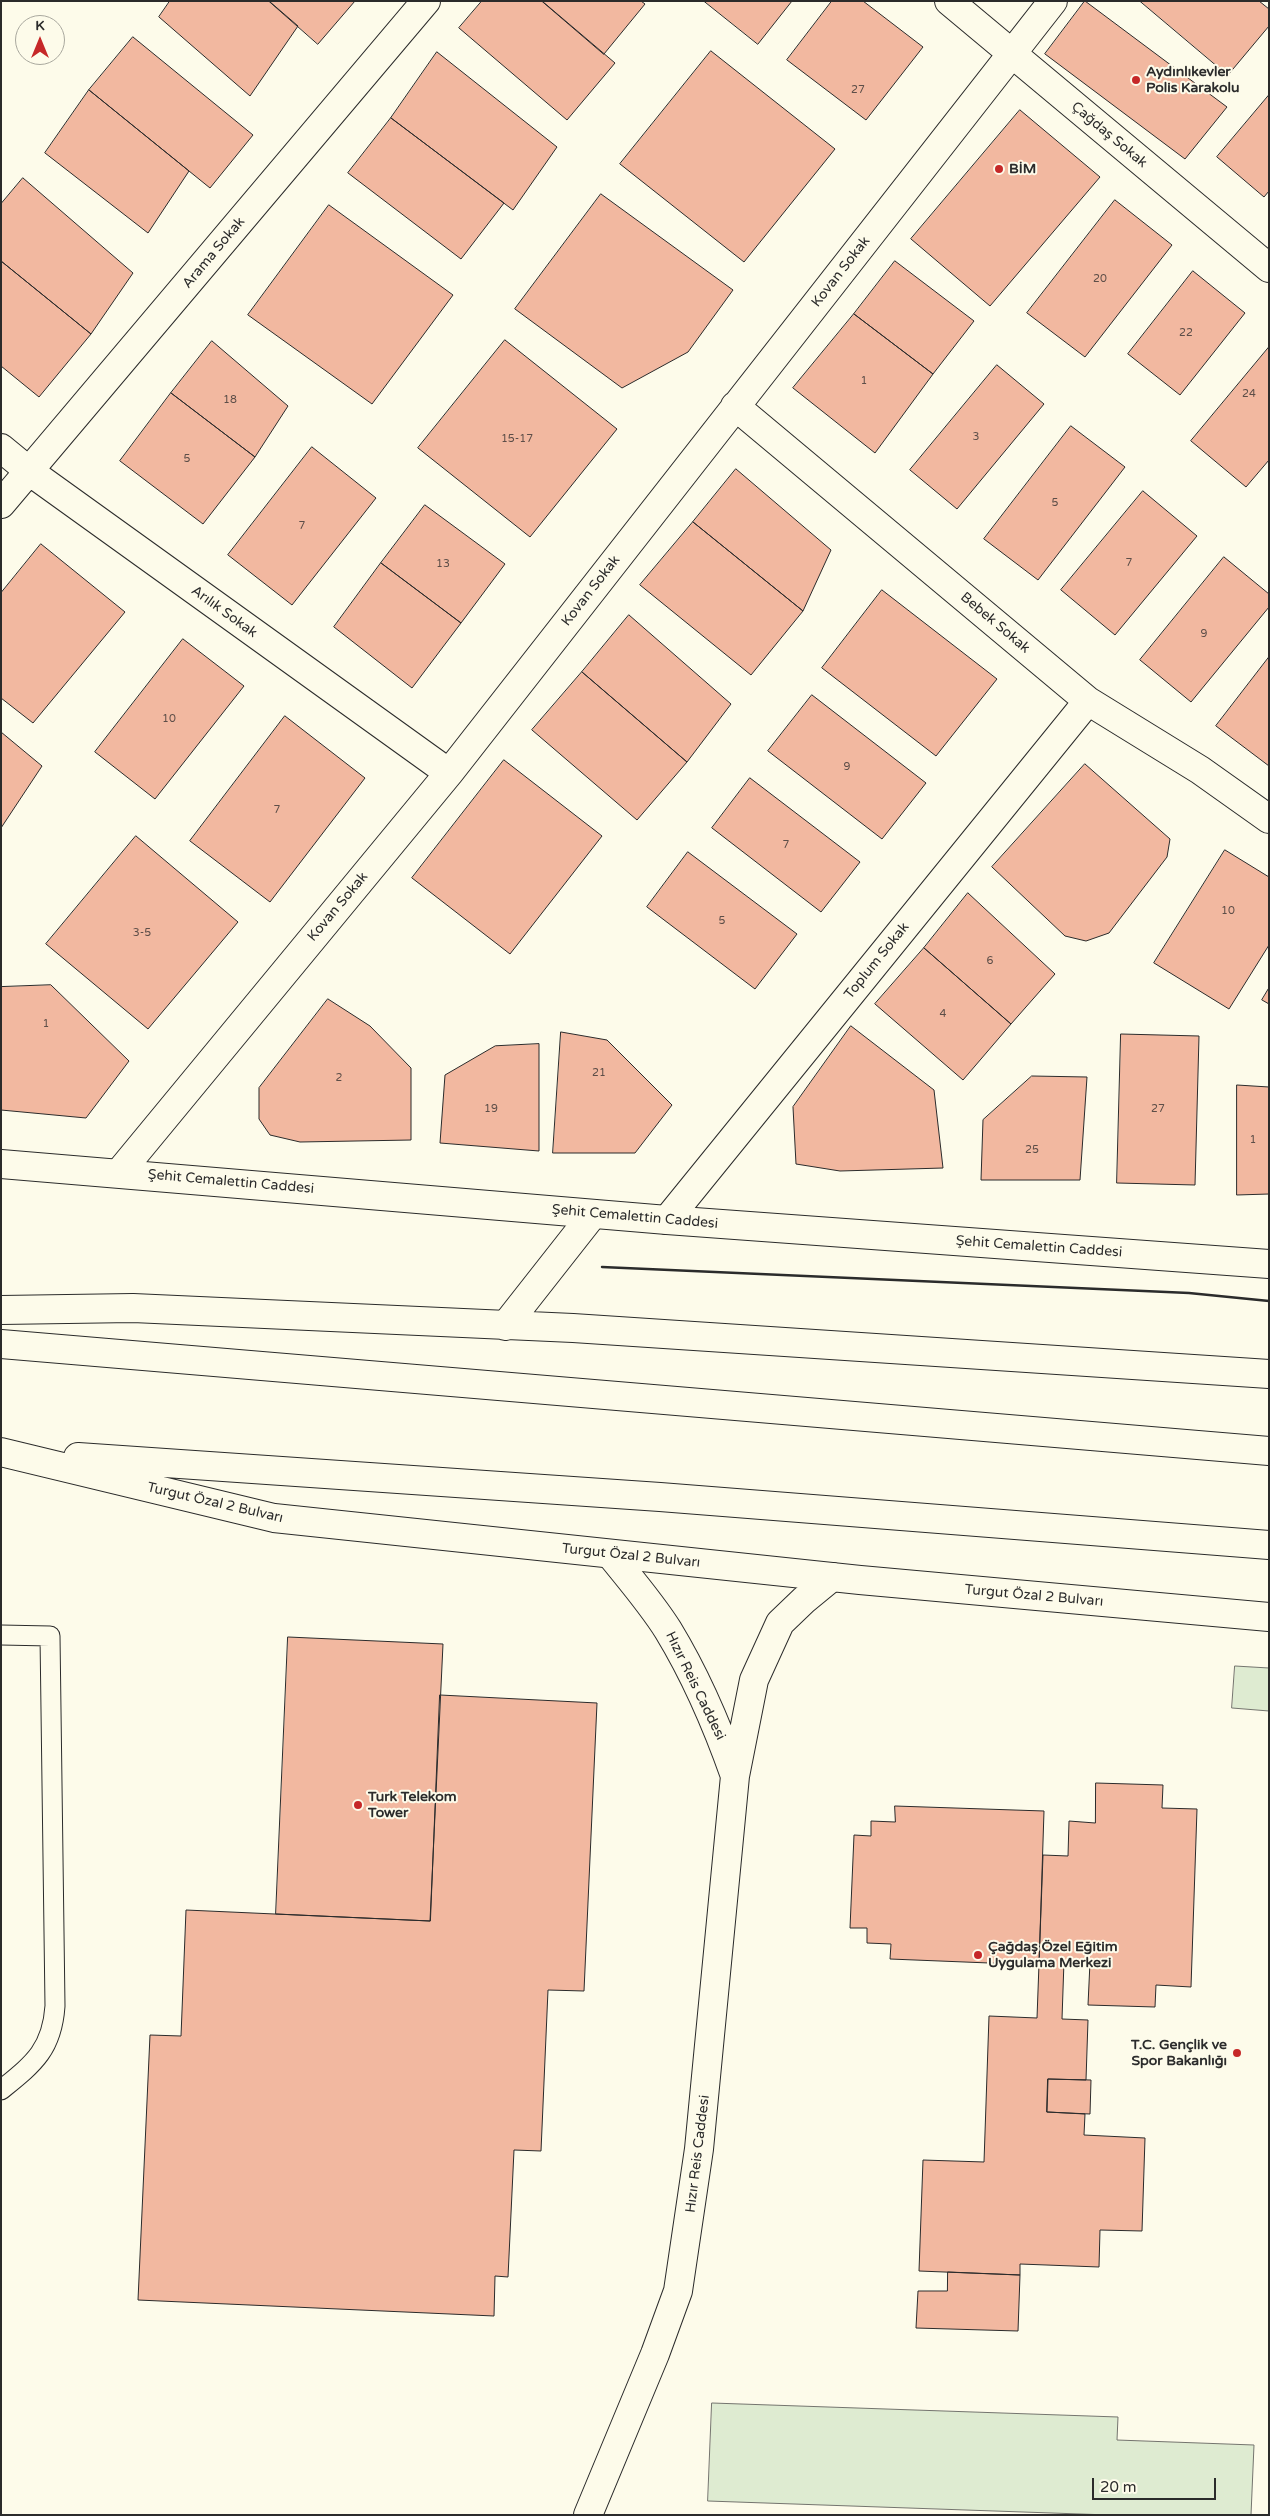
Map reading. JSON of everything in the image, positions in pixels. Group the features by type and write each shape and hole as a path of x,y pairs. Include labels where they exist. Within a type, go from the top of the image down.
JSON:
{"main road":[{"name":"Arama Sokak","path":"1,504 426,1"},
{"name":"Çağdaş Sokak","path":"949,1 1269,268"},
{"name":"Kovan Sokak","path":"119,1173 449,773 1053,1"},
{"name":"Bebek Sokak","path":"735,406 1088,701 1200,770 1269,819"},
{"name":"Arılık Sokak","path":"1,448 29,471 449,773"},
{"name":"Toplum Sokak","path":"667,1220 1088,701"},
{"name":"Şehit Cemalettin Caddesi","path":"1,1164 667,1220 1269,1264"},
{"path":"505,1326 593,1214"},
{"path":"1,1310 133,1308 505,1326 1025,1356 1269,1374"},
{"path":"1,1344 1269,1451"},
{"name":"Turgut Özal 2 Bulvarı","path":"1,1452 660,1497 1269,1546"},
{"name":"Turgut Özal 2 Bulvarı","path":"1,1452 274,1518 832,1577 1269,1617"},
{"name":"Hızır Reis Caddesi","path":"610,1554 646,1598 683,1656 719,1730 735,1776"},
{"name":"Hızır Reis Caddesi","path":"588,2515 655,2354 678,2291 700,2149 735,1776 754,1680 780,1623 832,1577"}],"lane":[{"path":"1,1635 50,1636 56,2006 50,2036 41,2054 1,2090"}],"green space":[{"path":"1235,1666 1269,1668 1269,1711 1232,1708"},
{"path":"712,2403 1118,2417 1117,2440 1254,2445 1251,2515 1109,2515 708,2501"}],"building":[{"path":"170,1 269,1 298,26 250,96 159,17"},
{"path":"269,1 355,1 318,44"},
{"path":"482,1 542,1 615,63 567,120 459,28"},
{"path":"542,1 641,1 645,4 604,54"},
{"path":"704,1 792,1 758,44"},
{"path":"832,1 863,1 923,47 866,120 787,60"},
{"name":"Aydınlıkevler Polis Karakolu","path":"1085,1 1227,107 1185,159 1045,54"},
{"path":"1140,1 1259,1 1269,9 1269,26 1228,75"},
{"path":"133,37 253,135 210,188 89,90"},
{"path":"711,51 835,149 744,262 620,164"},
{"path":"437,52 557,147 513,210 391,118"},
{"path":"89,90 189,171 148,233 45,153"},
{"path":"1269,95 1269,191 1264,197 1217,157"},
{"path":"1020,110 1100,177 990,306 911,239"},
{"path":"391,118 504,203 461,259 348,173"},
{"path":"23,178 133,273 91,334 1,261 1,204"},
{"path":"601,194 733,290 688,352 622,388 515,309"},
{"path":"1115,200 1172,245 1085,357 1027,313"},
{"path":"329,205 453,295 372,404 248,315"},
{"path":"1,261 91,334 39,397 1,366"},
{"path":"895,261 974,321 933,374 854,314"},
{"path":"1193,271 1245,313 1180,395 1128,354"},
{"path":"854,314 933,374 875,453 793,388"},
{"path":"505,340 617,429 530,537 418,448"},
{"path":"212,341 288,406 255,457 171,393"},
{"path":"1269,347 1269,460 1246,487 1191,441"},
{"path":"997,365 1044,404 957,509 910,470"},
{"path":"171,393 255,457 203,524 120,461"},
{"path":"1071,426 1125,467 1038,580 984,539"},
{"path":"312,447 376,498 292,605 228,555"},
{"path":"736,469 831,550 803,611 693,522"},
{"path":"1143,491 1197,536 1115,635 1061,590"},
{"path":"425,505 505,564 461,623 381,563"},
{"path":"693,522 803,611 751,675 640,585"},
{"path":"41,544 125,612 33,723 1,698 1,593"},
{"path":"1224,557 1269,594 1269,607 1191,702 1140,660"},
{"path":"381,563 461,623 412,688 334,627"},
{"path":"882,590 997,679 936,756 822,668"},
{"path":"629,615 731,704 687,762 582,672"},
{"path":"183,639 244,686 155,799 95,752"},
{"path":"1269,657 1269,766 1216,726"},
{"path":"582,672 687,762 637,820 532,730"},
{"path":"812,695 926,783 882,839 768,751"},
{"path":"285,716 365,778 270,902 190,841"},
{"path":"1,732 42,766 1,828"},
{"path":"504,760 602,836 510,954 412,878"},
{"path":"1085,764 1170,839 1167,857 1109,933 1086,941 1065,936 992,867"},
{"path":"750,778 860,862 821,912 712,828"},
{"path":"136,836 238,922 148,1029 46,944"},
{"path":"1225,850 1269,877 1269,945 1229,1009 1154,963"},
{"path":"688,852 797,934 755,989 647,907"},
{"path":"968,893 1055,974 1011,1024 924,948"},
{"path":"924,948 1011,1024 963,1080 875,1004"},
{"path":"51,985 129,1061 86,1118 1,1110 1,987"},
{"path":"1269,988 1269,1004 1262,1000"},
{"path":"328,999 370,1026 411,1068 411,1140 300,1142 270,1135 259,1119 259,1088"},
{"path":"851,1026 934,1090 943,1168 840,1171 796,1164 793,1107"},
{"path":"561,1032 607,1040 672,1105 635,1153 553,1153"},
{"path":"1121,1034 1199,1036 1195,1185 1117,1183"},
{"path":"539,1044 539,1151 440,1143 445,1075 495,1046"},
{"path":"1032,1076 1087,1077 1080,1180 981,1180 983,1120"},
{"path":"1237,1085 1269,1087 1269,1194 1237,1195"},
{"name":"Turk Telekom Tower","path":"288,1637 443,1644 430,1921 276,1914"},
{"path":"440,1695 597,1703 584,1991 548,1990 541,2151 514,2150 508,2277 495,2276 494,2316 138,2300 150,2035 181,2036 186,1910 430,1921"},
{"path":"1096,1783 1163,1785 1162,1808 1197,1809 1191,1987 1156,1985 1155,2007 1088,2005 1090,1962 1064,1961 1062,2019 1088,2020 1086,2080 1048,2079 1047,2112 1085,2114 1084,2135 1145,2138 1142,2231 1100,2230 1099,2267 1020,2264 1020,2275 919,2271 923,2160 984,2162 989,2016 1037,2018 1043,1855 1068,1856 1069,1821 1095,1823"},
{"path":"895,1806 1044,1811 1039,1965 890,1959 891,1944 867,1943 867,1928 850,1928 854,1835 871,1836 871,1821 895,1822"},
{"path":"1048,2079 1091,2080 1090,2114 1047,2112"},
{"path":"948,2272 1020,2275 1018,2331 916,2328 918,2291 947,2291"}],"wall":[{"path":"602,1267 1189,1293 1269,1301"}],"place":[{"name":"Aydınlıkevler Polis Karakolu","path":"1136,80"},
{"name":"BİM","path":"999,169"},
{"name":"Turk Telekom Tower","path":"358,1805"},
{"name":"Çağdaş Özel Eğitim Uygulama Merkezi","path":"978,1955"},
{"name":"T.C. Gençlik ve Spor Bakanlığı","path":"1237,2053"}]}
